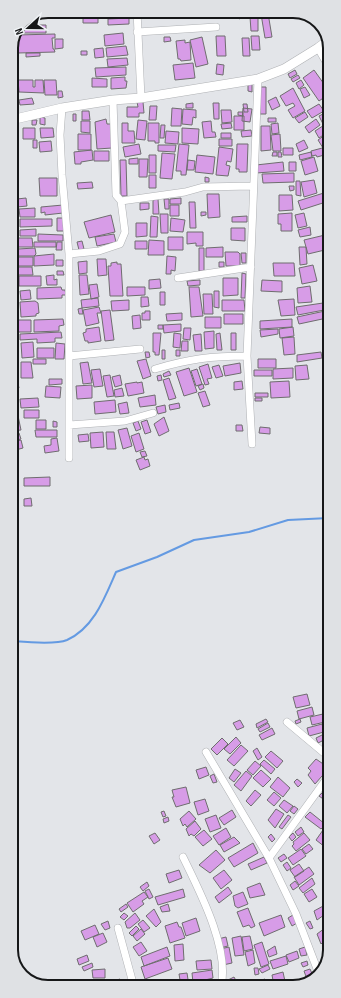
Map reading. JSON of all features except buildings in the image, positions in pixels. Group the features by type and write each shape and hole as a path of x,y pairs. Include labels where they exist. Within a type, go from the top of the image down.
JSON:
{"street":[{"path":"137,18 141,98"},
{"path":"137,32 216,27"},
{"path":"18,118 62,108 112,100 141,98 258,79 284,69 323,45"},
{"path":"318,48 323,57"},
{"path":"252,444 247,356 251,267 252,186 258,79"},
{"path":"70,254 100,251 120,244 125,232 121,201 116,195 112,100"},
{"path":"62,108 60,135 62,175 70,254 69,458"},
{"path":"121,201 186,192 203,188 252,186"},
{"path":"178,278 251,267"},
{"path":"69,356 140,349"},
{"path":"155,369 185,361 214,356 247,356"},
{"path":"69,425 125,421 153,413"},
{"path":"287,722 323,752"},
{"path":"206,752 270,858 296,914 317,968"},
{"path":"270,858 323,784"},
{"path":"183,857 204,901 219,946 224,977 223,980"},
{"path":"118,928 132,980"}],"waterway":[{"path":"18,641 48,643 62,642 76,635 98,611 116,572 157,557 194,540 249,532 288,520 323,518"}]}
